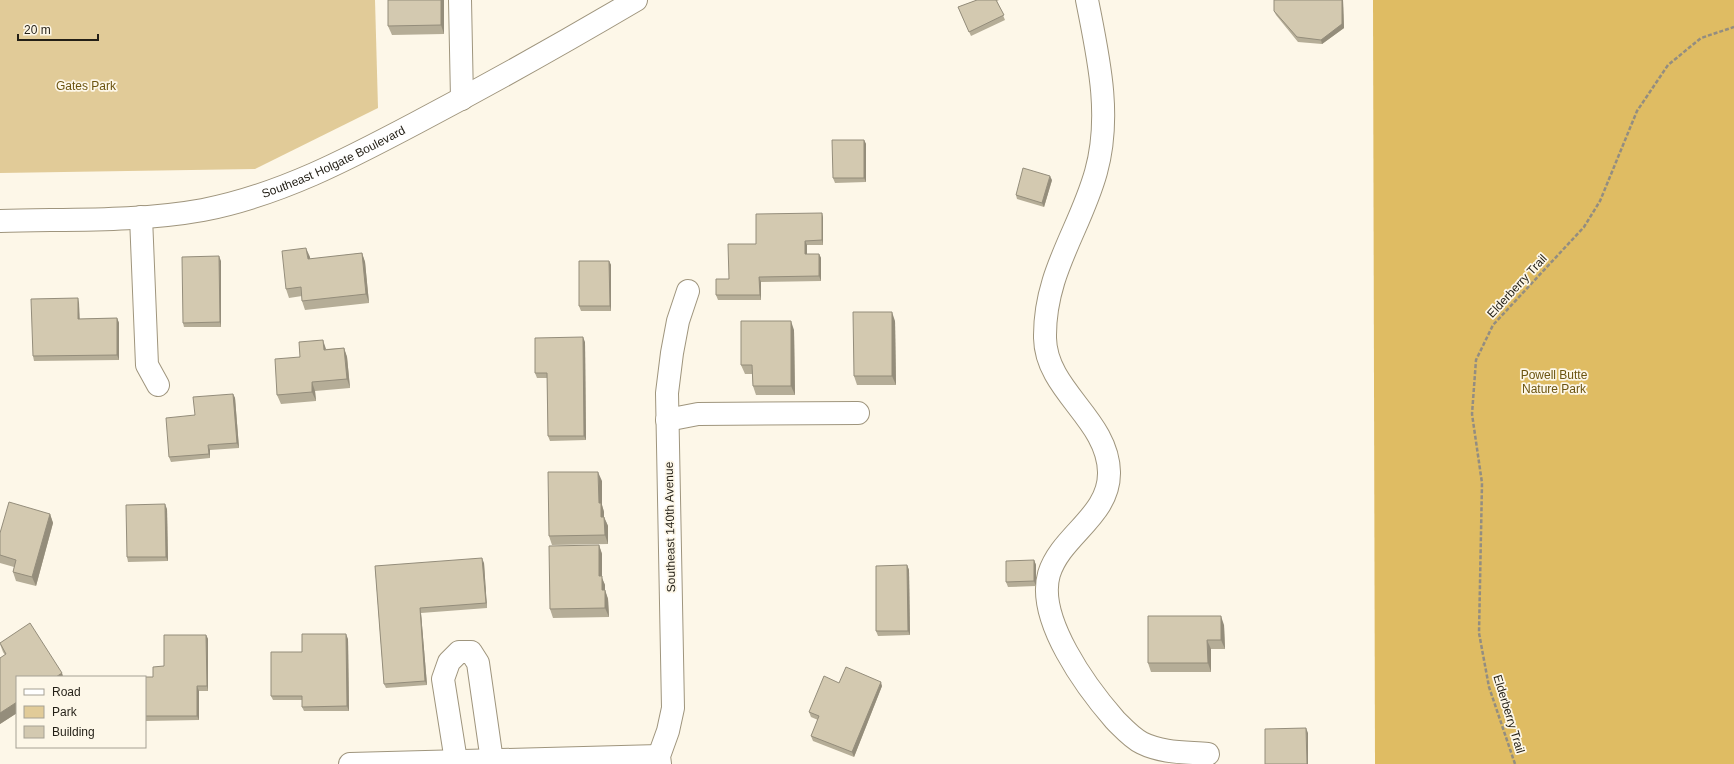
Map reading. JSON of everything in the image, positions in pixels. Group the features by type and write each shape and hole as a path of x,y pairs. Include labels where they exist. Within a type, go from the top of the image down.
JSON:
{"street":[{"path":"460,0 462,98"},
{"name":"Southeast Holgate Boulevard","path":"0,221 163,216 205,209 275,190 350,157 462,98 636,0"},
{"path":"1087,0 1098,58 1102,94 1103,113 1100,157 1092,186 1064,250 1053,282 1046,315 1045,338 1053,368 1060,381 1097,433 1107,458 1109,473 1106,490 1100,504 1092,516 1060,550 1054,562 1047,586 1050,610 1059,636 1079,672 1101,704 1123,728 1140,742 1153,748 1169,751 1208,754"},
{"path":"141,217 147,365 158,385"},
{"name":"Southeast 140th Avenue","path":"660,760 674,708 667,393 672,352 678,321 688,291"},
{"path":"667,420 698,414 858,413"},
{"path":"456,761 443,679 449,662 459,652 471,652 478,663 492,761"},
{"path":"350,764 456,761 660,760"}],"path":[{"name":"Elderberry Trail","path":"1515,764 1488,687 1479,633 1482,484 1472,414 1476,360 1492,325 1584,227 1600,202 1637,111 1668,66 1701,38 1734,27"}],"green space":[{"name":"Gates Park","path":"0,0 375,0 378,108 255,169 0,173"},
{"name":"Powell Butte Nature Park","path":"1373,0 1734,0 1734,764 1375,764"}],"building":[{"path":"388,0 441,0 441,25 388,26"},
{"path":"977,0 996,0 1004,15 969,32 958,7"},
{"path":"1274,0 1342,0 1342,24 1321,40 1297,37 1274,11"},
{"path":"832,140 864,140 864,178 833,178"},
{"path":"1023,168 1050,176 1042,203 1016,195"},
{"path":"822,213 822,240 805,241 805,254 819,254 819,276 759,277 760,295 716,295 716,279 729,279 728,244 756,244 756,214"},
{"path":"306,248 308,259 362,253 366,294 302,301 301,287 286,289 282,251"},
{"path":"219,256 220,322 183,323 182,257"},
{"path":"579,261 609,261 610,306 579,306"},
{"path":"78,298 78,319 117,318 117,355 33,356 31,299"},
{"path":"853,312 892,312 892,376 854,376"},
{"path":"741,321 791,321 791,386 753,386 752,365 741,365"},
{"path":"583,337 584,436 548,436 547,373 535,373 535,338"},
{"path":"323,340 324,350 344,348 347,379 312,382 312,392 277,395 275,359 300,357 299,342"},
{"path":"233,394 237,443 208,445 209,454 169,457 166,418 195,415 193,397"},
{"path":"548,472 598,472 599,503 601,503 601,517 604,517 605,535 549,536"},
{"path":"9,502 50,514 32,577 13,572 16,560 0,555 0,533"},
{"path":"165,504 166,557 127,557 126,505"},
{"path":"599,545 599,576 602,576 602,590 605,590 605,608 550,609 549,546"},
{"path":"482,558 486,603 420,608 425,681 384,684 375,566"},
{"path":"1034,560 1034,581 1006,582 1006,561"},
{"path":"907,565 908,631 876,631 876,566"},
{"path":"1148,616 1221,616 1221,640 1207,640 1208,663 1148,663"},
{"path":"30,623 62,673 58,676 16,676 16,703 0,713 0,658 6,654 0,643"},
{"path":"302,634 346,634 347,706 302,707 302,696 271,696 271,652 302,652"},
{"path":"164,635 206,635 207,686 197,686 197,716 146,716 146,677 153,677 153,667 164,666"},
{"path":"846,667 881,682 852,752 811,736 819,716 809,712 824,676 839,683"},
{"path":"1306,728 1307,764 1265,764 1265,729"}]}
